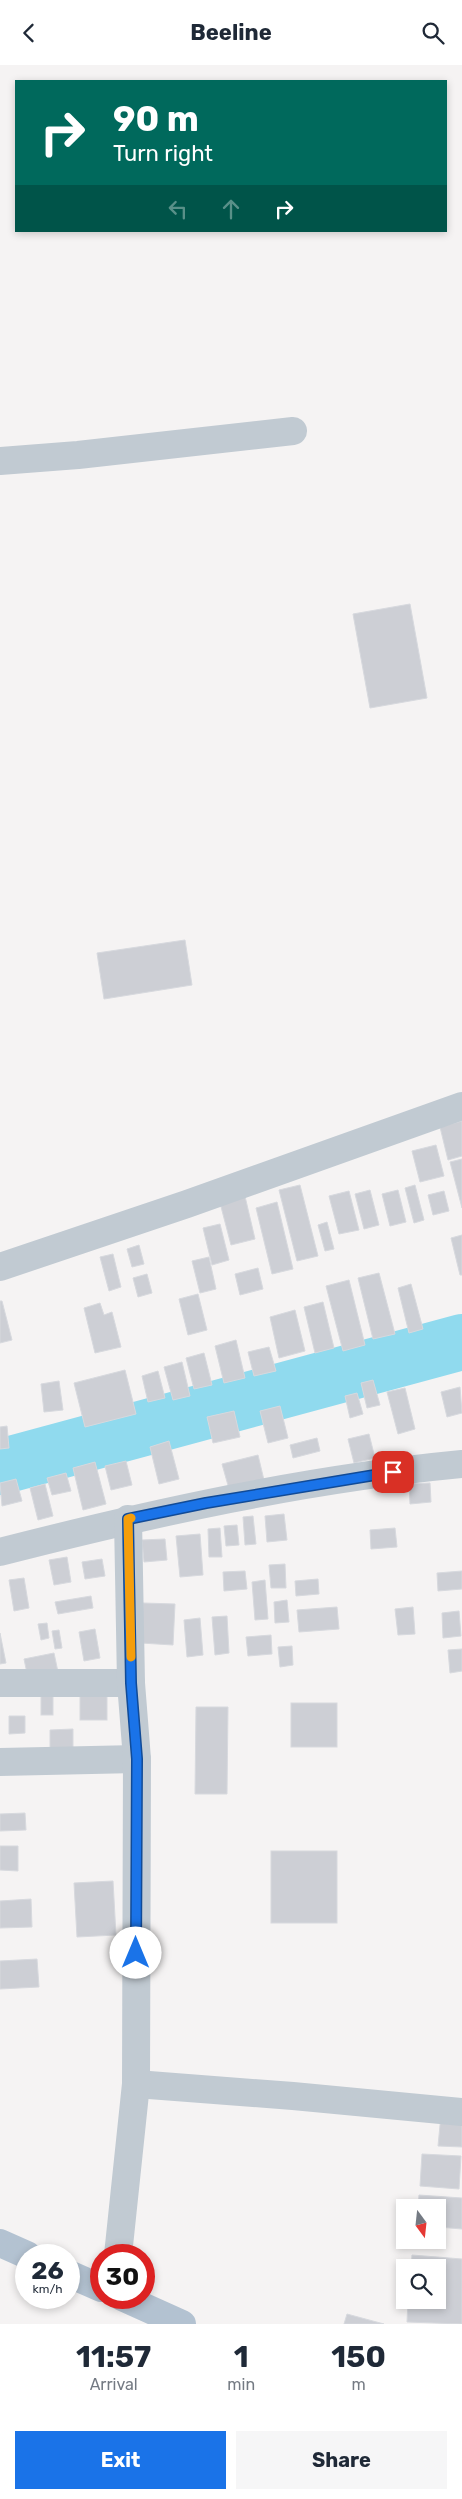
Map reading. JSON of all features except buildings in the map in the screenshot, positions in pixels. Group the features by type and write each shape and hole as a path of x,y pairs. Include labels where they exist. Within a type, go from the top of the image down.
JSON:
{"main road":[{"path":"0,2243 15,2250"},
{"path":"149,2309 182,2324"}],"street":[{"path":"0,461 78,455 293,431"},
{"path":"0,1267 188,1204 462,1106"},
{"path":"0,1552 128,1519 206,1503 402,1470 462,1464"},
{"path":"119,2244 136,2084 137,1759 131,1683 128,1519"},
{"path":"0,1683 131,1683"},
{"path":"0,1762 137,1759"},
{"path":"136,2084 462,2112"}],"waterway":[{"path":"0,1467 462,1342"}],"slow traffic":[{"path":"131,1518 128,1519 131,1657"}],"route":[{"path":"136,1953 137,1759 131,1683 128,1519 206,1503 393,1472"}]}
